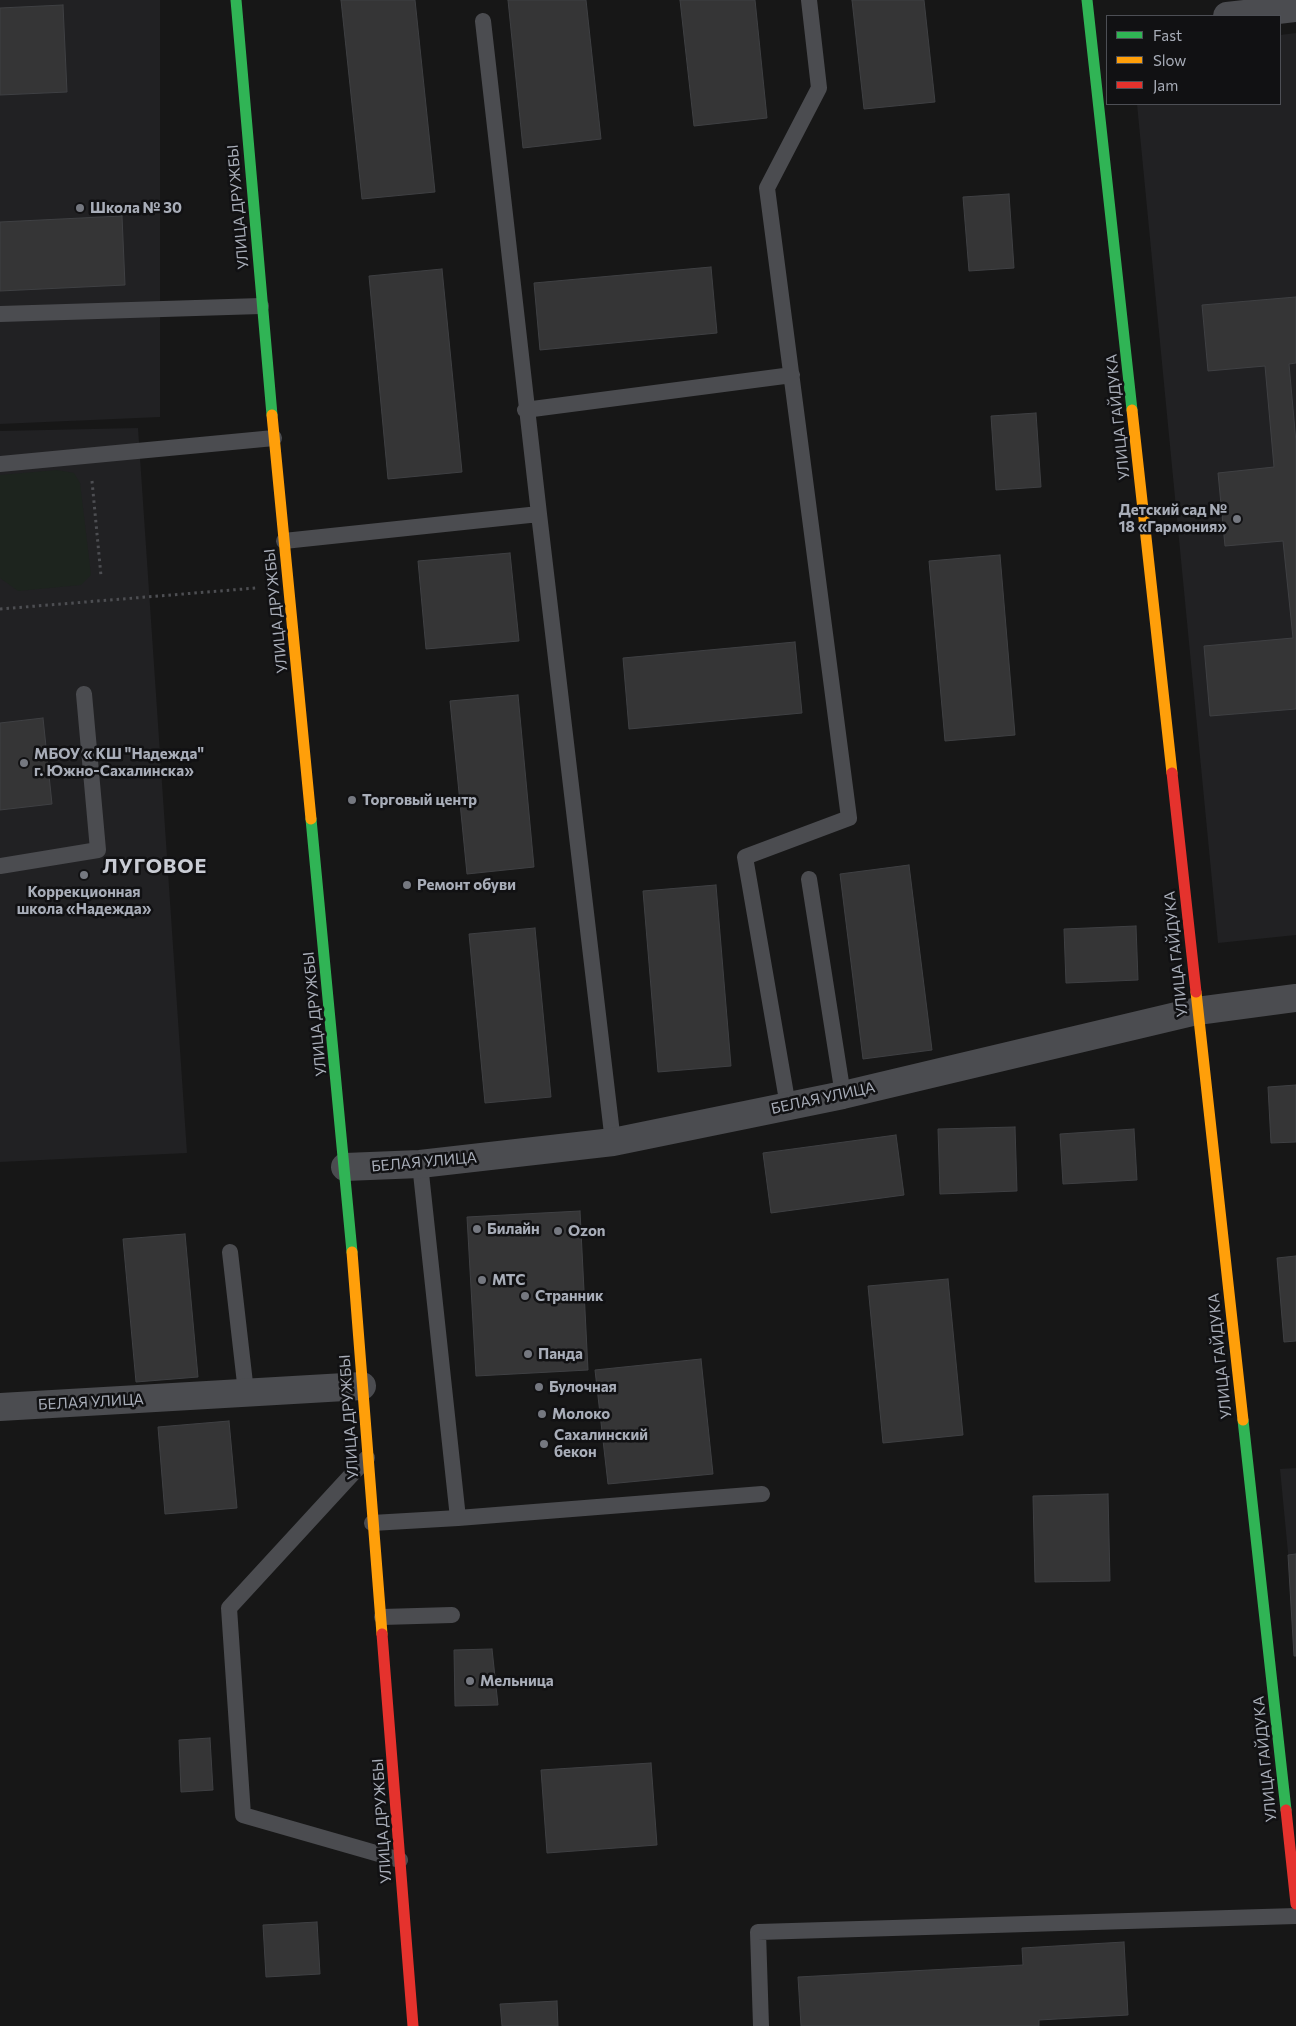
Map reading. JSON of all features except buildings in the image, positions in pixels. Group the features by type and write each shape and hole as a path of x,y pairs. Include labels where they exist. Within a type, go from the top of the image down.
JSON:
{"main road":[{"name":"УЛИЦА ДРУЖБЫ","path":"236,0 288,588 345,1167 413,2026"},
{"name":"УЛИЦА ГАЙДУКА","path":"1088,0 1099,31 1106,101"},
{"name":"УЛИЦА ГАЙДУКА","path":"1106,105 1197,1011 1296,1904"}],"street":[{"path":"1236,15 1296,8"},
{"name":"БЕЛАЯ УЛИЦА","path":"345,1167 420,1164 613,1142 843,1095 1197,1011 1296,998"},
{"name":"БЕЛАЯ УЛИЦА","path":"0,1407 362,1386"}],"lane":[{"path":"788,1106 745,857 849,818 767,188 819,88 809,0"},
{"path":"483,21 525,410 613,1142"},
{"path":"0,314 81,310 262,306"},
{"path":"525,410 792,375"},
{"path":"0,464 274,438"},
{"path":"284,541 539,514"},
{"path":"0,866 98,850 84,694"},
{"path":"810,880 843,1095"},
{"path":"420,1164 458,1518"},
{"path":"230,1252 246,1392"},
{"path":"367,1458 229,1608 243,1815 400,1860"},
{"path":"372,1523 762,1494"},
{"path":"382,1617 452,1615"},
{"path":"761,2026 758,1932 1296,1916"}],"path":[{"path":"90,455 101,576"},
{"path":"0,609 256,588 288,588"}],"shaded area":[{"name":"Школа № 30","path":"0,0 160,0 160,417 0,424"},
{"name":"Детский сад № 18 «Гармония»","path":"1296,33 1296,935 1218,943 1137,105 1281,105 1281,35"},
{"name":"Коррекционная школа «Надежда»","path":"138,428 187,1153 0,1162 0,431"},
{"path":"57,470 74,473 80,483 91,575 81,585 18,591 0,578 0,475"},
{"path":"1296,1468 1296,1636 1280,1469"}],"traffic: fast":[{"path":"236,0 272,415"},
{"path":"1087,0 1132,410"},
{"path":"311,819 352,1252"},
{"path":"1243,1420 1286,1810"}],"traffic: slow":[{"path":"1132,410 1172,773"},
{"path":"272,415 311,819"},
{"path":"1196,992 1243,1420"},
{"path":"352,1252 382,1634"}],"traffic: jam":[{"path":"1172,773 1196,992"},
{"path":"382,1634 413,2026"},
{"path":"1286,1810 1296,1904"}],"place":[{"name":"Школа № 30","path":"80,208"},
{"name":"Детский сад № 18 «Гармония»","path":"1237,519"},
{"name":"МБОУ « КШ \"Надежда\" г. Южно-Сахалинска»","path":"24,763"},
{"name":"Торговый центр","path":"352,800"},
{"name":"Коррекционная школа «Надежда»","path":"84,875"},
{"name":"Ремонт обуви","path":"407,885"},
{"name":"Билайн","path":"477,1229"},
{"name":"Ozon","path":"558,1231"},
{"name":"МТС","path":"482,1280"},
{"name":"Странник","path":"525,1296"},
{"name":"Панда","path":"528,1354"},
{"name":"Булочная","path":"539,1387"},
{"name":"Молоко","path":"542,1414"},
{"name":"Сахалинский бекон","path":"544,1444"},
{"name":"Мельница","path":"470,1681"}],"district":[{"name":"ЛУГОВОЕ","path":"155,866"}]}
